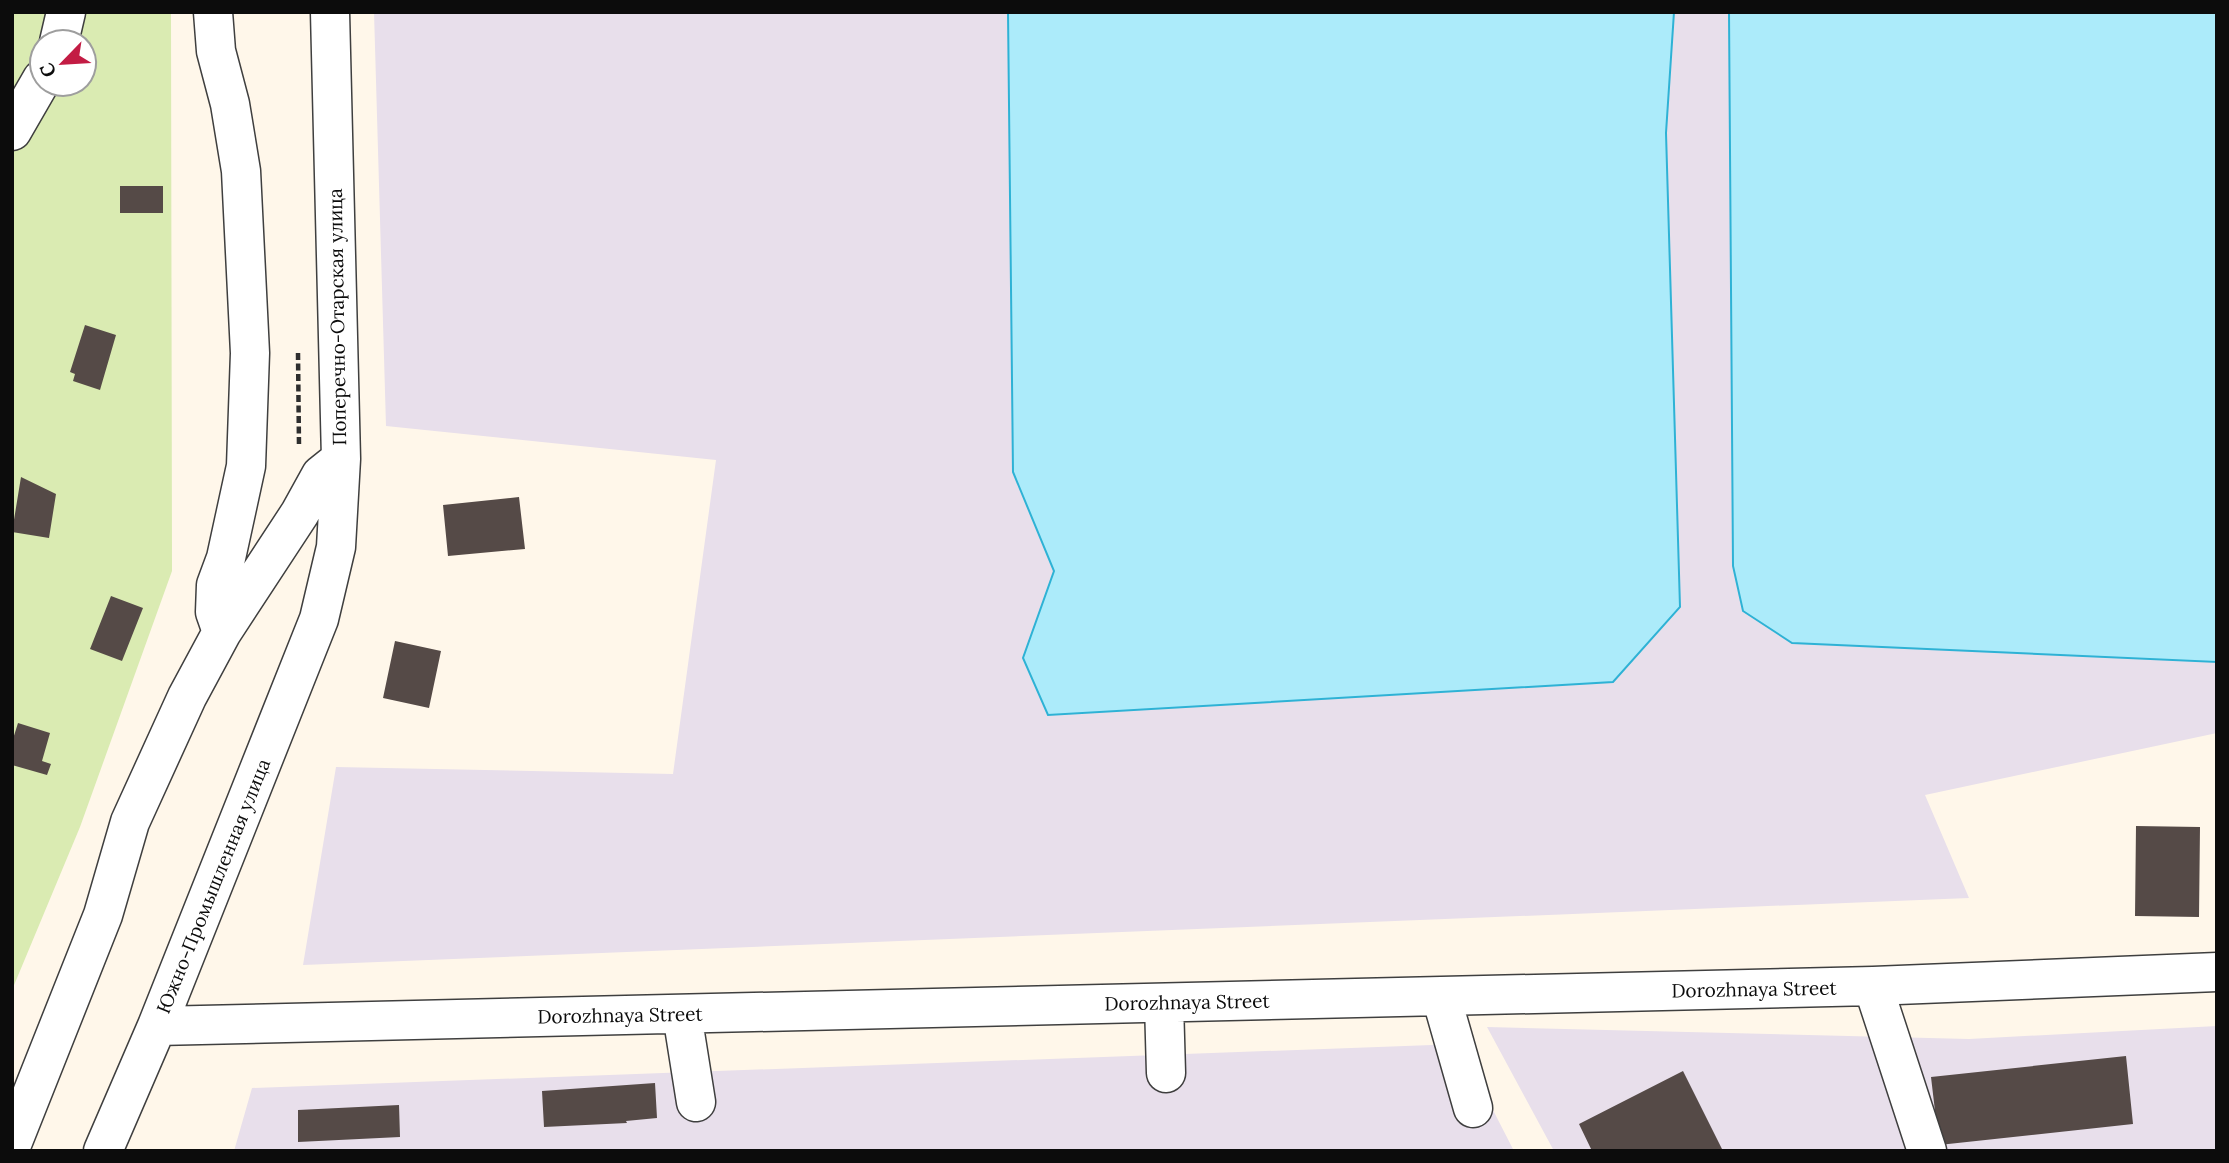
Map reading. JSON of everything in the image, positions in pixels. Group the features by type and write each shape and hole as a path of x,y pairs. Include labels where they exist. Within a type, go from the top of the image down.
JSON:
{"street":[{"path":"213,12 216,51 241,171 250,353 246,466 226,558 216,585 215,612 222,632"},
{"name":"Поперечно-Отарская улица","path":"319,619 336,547 341,459 330,12"},
{"path":"12,131 31,98"},
{"path":"12,1144 103,915 130,822 187,697 222,632 300,513 321,475 341,459"},
{"name":"Южно-Промышленная улица","path":"103,1151 157,1026 319,619"},
{"name":"Dorozhnaya Street","path":"157,1026 1872,986 2217,972"},
{"path":"1872,986 1927,1151"},
{"path":"1441,996 1473,1108"},
{"path":"1164,1003 1166,1073"},
{"path":"682,1014 696,1102"}],"shaded area":[{"path":"374,12 2217,12 2217,733 1925,795 1969,898 303,965 336,767 673,774 716,460 386,426"},
{"path":"2217,1026 2217,1151 1554,1151 1487,1027 1969,1039"},
{"path":"1459,1044 1514,1151 234,1151 252,1088"}],"green space":[{"path":"12,12 171,12 172,571 80,827 12,990"}],"water":[{"path":"1008,12 1674,12 1666,133 1680,607 1613,682 1048,715 1023,658 1054,571 1013,472"},
{"path":"1729,12 2217,12 2217,662 1792,643 1743,611 1733,566"}],"building":[{"path":"120,186 163,186 163,213 120,213"},
{"path":"85,325 116,335 100,390 73,381 75,374 70,372"},
{"path":"21,477 56,494 49,538 12,532"},
{"path":"519,497 525,549 448,556 443,505"},
{"path":"111,596 143,608 122,661 90,649"},
{"path":"395,641 441,651 429,708 383,698"},
{"path":"18,723 50,733 42,761 51,764 47,775 12,765 12,742"},
{"path":"2136,826 2200,827 2199,917 2135,916"},
{"path":"2126,1056 2133,1124 1939,1145 1931,1077"},
{"path":"1683,1071 1723,1151 1592,1151 1579,1124"},
{"path":"655,1083 657,1118 626,1121 627,1123 544,1127 542,1091"},
{"path":"399,1105 400,1137 298,1142 298,1110"}]}
